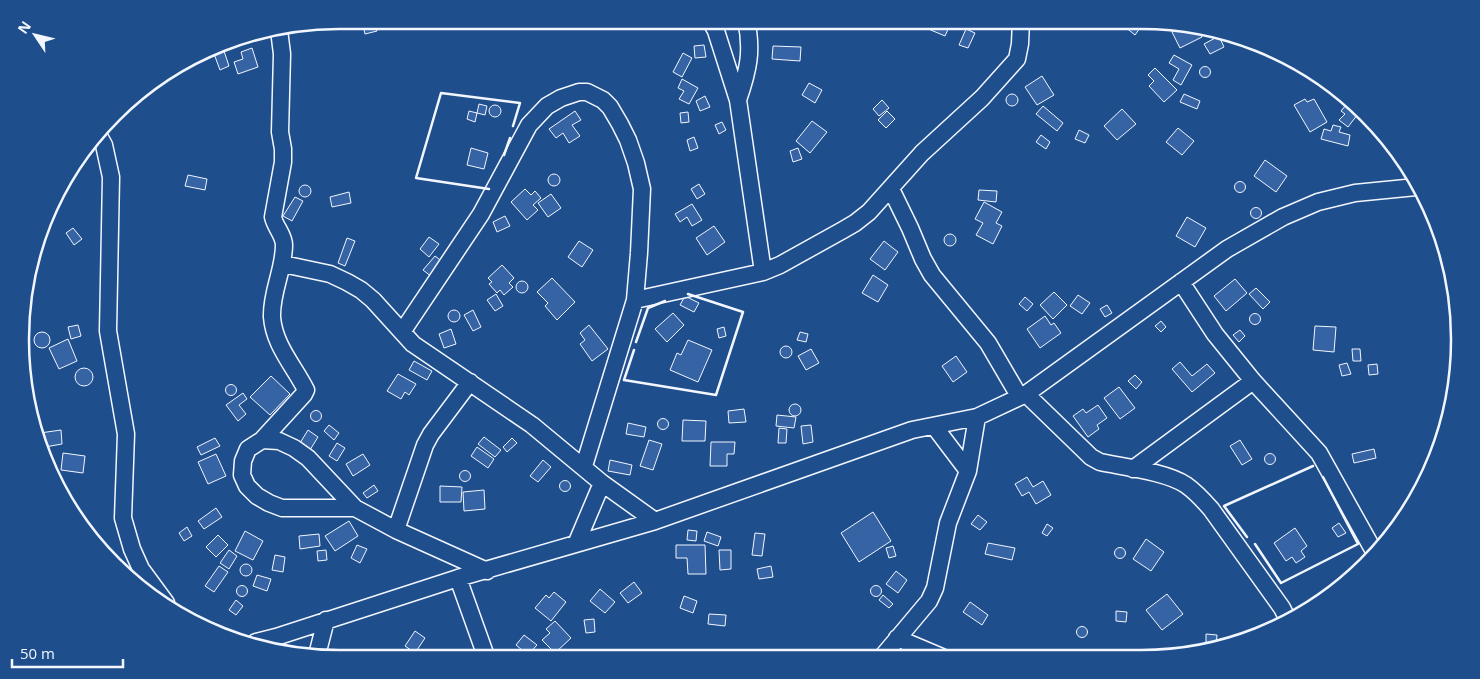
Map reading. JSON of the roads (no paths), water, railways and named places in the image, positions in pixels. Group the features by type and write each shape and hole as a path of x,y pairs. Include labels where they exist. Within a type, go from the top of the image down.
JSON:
{"street":[{"path":"715,29 738,100 763,272"},
{"path":"738,100 750,61 747,29"},
{"path":"635,300 763,272 780,265 855,223 869,212 922,153 982,98 1017,59 1020,29"},
{"path":"280,35 282,54 280,132 284,149 273,217 275,226 284,243 283,264 274,298 272,317 276,336 306,390 262,440 248,449 243,461 242,475 247,486 257,496 269,504 282,508 355,508"},
{"path":"402,332 481,214 529,125 547,106 561,98 579,92 587,92 603,100 610,107 620,124 636,163 642,188 639,254 635,300 584,466"},
{"path":"101,140 111,177 108,331 126,434 123,518 132,549 141,569 157,591"},
{"path":"262,641 458,578 487,571 577,542 655,521 912,430 977,417 1026,394 1227,249 1283,217 1318,202 1355,194 1412,187"},
{"path":"891,189 923,260 932,275 988,343 1019,396 1026,394"},
{"path":"283,264 330,274 347,282 373,300 413,344 532,425 584,466 602,483 655,521"},
{"path":"1181,282 1215,334 1318,453 1371,547"},
{"path":"1133,469 1254,381"},
{"path":"396,530 425,445 431,434 470,382"},
{"path":"1026,394 1091,457 1100,462 1166,476 1185,484 1199,495 1212,509 1285,614"},
{"path":"888,650 929,600 935,588 948,523 968,471 977,417"},
{"path":"934,426 968,471"},
{"path":"262,440 279,441 294,448 308,458 355,508 396,530 487,571"},
{"path":"577,542 602,483"},
{"path":"458,578 484,650"},
{"path":"318,650 326,620"},
{"path":"898,638 926,650"}]}
